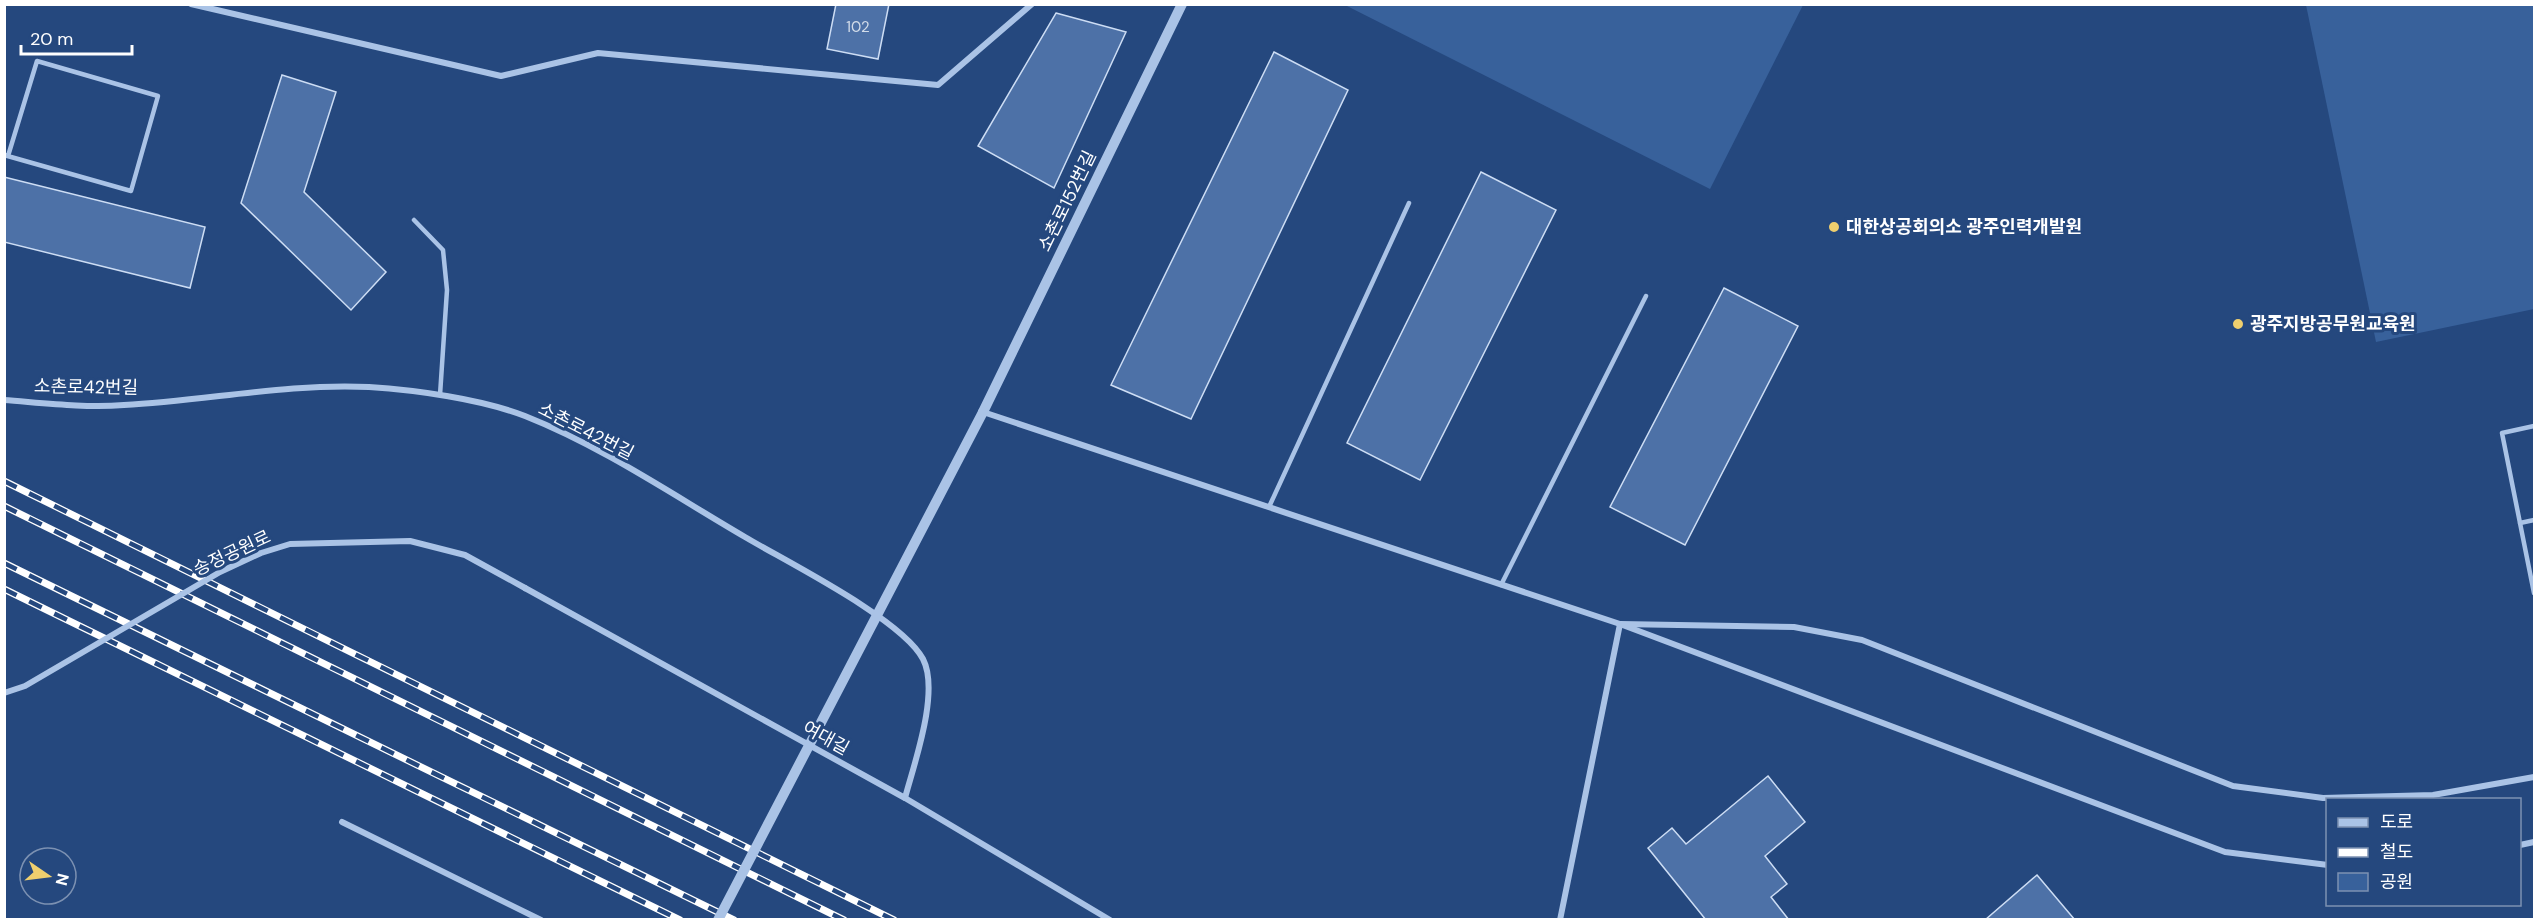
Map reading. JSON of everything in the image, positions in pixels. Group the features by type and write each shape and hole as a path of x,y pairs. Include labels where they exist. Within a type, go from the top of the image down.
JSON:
{"street":[{"path":"191,4 501,76 598,53 938,85 1032,4"},
{"name":"소촌로152번길","path":"718,920 983,412 1182,4"},
{"name":"소촌로42번길","path":"4,400 63,405 124,405 254,390 368,387 440,395 522,415 581,441 851,599 899,631 923,659 928,686 922,730 905,798"},
{"path":"983,412 1620,624 2225,852 2326,865"},
{"name":"송정공원로","path":"4,693 25,686 220,572 261,553 290,544 410,542 465,555 525,588"},
{"name":"여대길","path":"525,588 905,798 1110,920"},
{"path":"1620,624 1794,627 1862,640 2232,786 2323,798 2433,795 2535,777"},
{"path":"1560,920 1620,624"},
{"path":"342,822 541,920"}],"lane":[{"path":"37,61 158,96 130,191 6,155 37,61"},
{"path":"1269,507 1409,203"},
{"path":"414,220 442,250 447,290 440,395"},
{"path":"1501,585 1646,296"},
{"path":"2535,426 2502,433 2535,593"},
{"path":"2520,523 2535,520"}],"green space":[{"path":"1345,5 1803,5 1710,189"},
{"path":"2306,5 2534,5 2534,309 2376,342"}],"building":[{"path":"836,4 889,4 878,59 827,49"},
{"path":"1056,13 1126,32 1054,188 978,146"},
{"path":"1274,52 1348,90 1191,419 1111,385"},
{"path":"282,75 336,92 304,192 386,272 351,310 241,203"},
{"path":"1481,172 1556,210 1420,480 1347,443"},
{"path":"4,177 205,227 190,288 4,242"},
{"path":"1724,288 1798,326 1685,545 1610,507"},
{"path":"1768,776 1805,822 1765,856 1787,884 1771,897 1789,920 1706,920 1648,848 1672,828 1686,844"},
{"path":"2037,875 2075,920 1985,920"}],"railway":[{"path":"4,481 894,920"},
{"path":"4,506 844,920"},
{"path":"4,563 734,920"},
{"path":"4,589 680,920"}],"place":[{"name":"대한상공회의소 광주인력개발원","path":"1834,227"},
{"name":"광주지방공무원교육원","path":"2238,324"}]}
